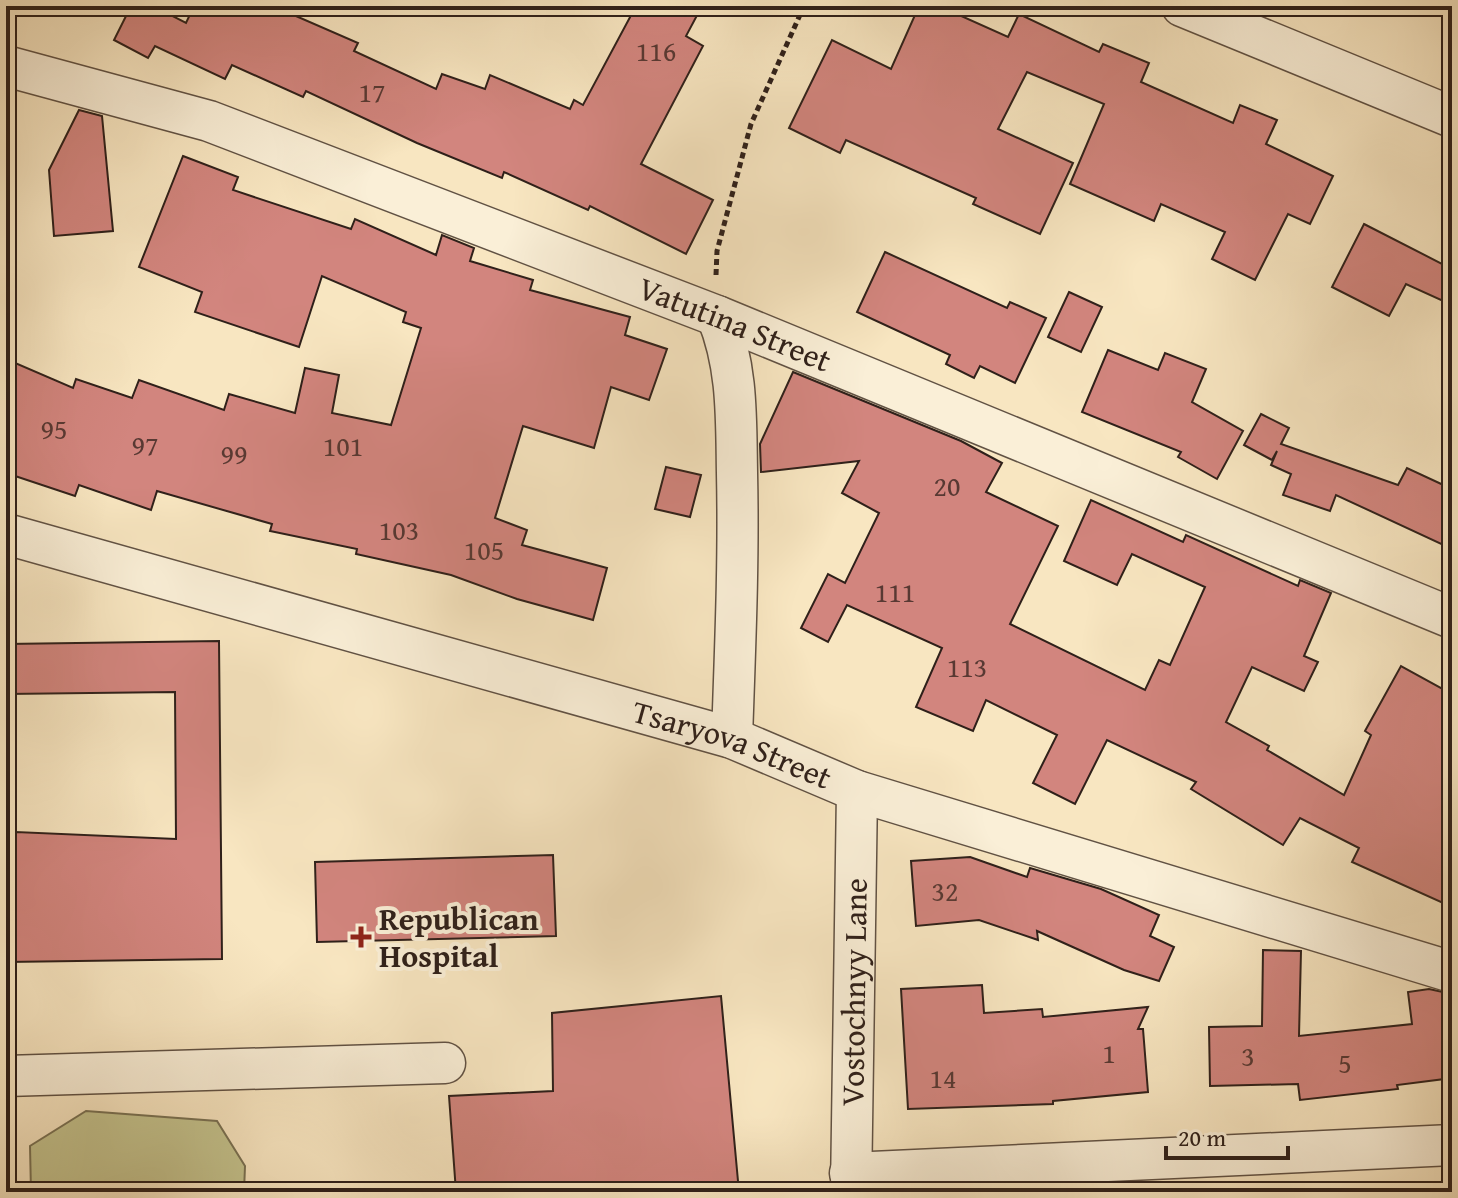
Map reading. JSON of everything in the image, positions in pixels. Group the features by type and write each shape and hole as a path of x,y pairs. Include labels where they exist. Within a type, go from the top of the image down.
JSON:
{"street":[{"path":"1182,6 1452,117"},
{"name":"Vatutina Street","path":"6,66 209,121 717,316 1452,618"},
{"path":"717,316 732,359 736,387 738,516 732,738"},
{"name":"Tsaryova Street","path":"6,534 732,738 857,791 1452,972"},
{"name":"Vostochnyy Lane","path":"850,1182 857,791"},
{"path":"6,1076 445,1063"},
{"path":"850,1182 1452,1145"}],"path":[{"path":"717,316 717,251 751,124 804,6"}],"shaded area":[{"path":"86,1111 217,1121 245,1166 244,1192 31,1192 30,1146"}],"building":[{"path":"131,6 153,6 186,23 194,6 273,6 358,43 354,51 436,89 442,74 485,89 490,75 570,109 574,100 583,105 636,6 702,6 686,36 703,46 641,164 713,200 686,254 590,206 588,210 504,172 502,178 417,143 306,91 303,97 232,65 225,79 155,46 148,58 114,40"},
{"path":"919,6 939,6 1008,37 1019,14 1099,52 1103,44 1149,63 1141,82 1233,123 1240,105 1277,120 1266,144 1333,176 1310,224 1288,214 1255,280 1212,259 1225,232 1161,204 1154,221 1070,184 1104,104 1027,72 998,129 1073,163 1040,234 973,204 976,198 846,140 840,153 789,128 832,40 891,69"},
{"path":"79,110 102,116 113,231 54,236 49,170"},
{"path":"183,156 238,177 233,190 351,229 355,219 436,255 442,235 474,248 470,261 533,280 530,290 630,317 625,335 667,349 649,400 611,387 594,448 523,426 495,518 527,530 522,545 607,568 593,620 517,599 451,575 356,554 357,549 270,531 272,524 157,491 151,510 79,485 75,496 6,473 6,359 73,388 76,379 132,398 139,380 224,410 229,394 295,413 305,368 339,375 332,413 391,425 421,328 403,322 406,312 322,276 299,347 195,312 202,292 139,267"},
{"path":"1364,224 1452,269 1452,305 1406,284 1389,316 1332,287"},
{"path":"885,252 1007,308 1010,302 1046,318 1015,383 980,366 974,378 946,364 950,355 857,312"},
{"path":"1069,292 1102,307 1081,352 1048,337"},
{"path":"1108,350 1158,370 1165,353 1206,369 1192,402 1243,431 1217,479 1178,457 1181,452 1082,412"},
{"path":"793,372 961,441 1002,463 986,492 1058,526 1010,624 1145,690 1159,660 1170,665 1205,587 1132,554 1117,585 1064,561 1091,500 1183,542 1186,535 1298,586 1300,580 1331,593 1304,656 1318,662 1304,691 1252,667 1226,722 1344,795 1371,735 1365,731 1401,666 1452,694 1452,907 1352,862 1359,848 1300,818 1283,845 1191,789 1196,782 1107,740 1075,804 1033,783 1057,735 986,700 973,731 916,707 942,648 847,605 828,642 801,628 828,574 845,583 879,513 842,493 859,461 761,472 760,444"},
{"path":"1261,414 1289,428 1281,444 1398,485 1407,468 1452,489 1452,549 1336,495 1330,511 1283,495 1291,474 1271,465 1277,451 1272,460 1244,445"},
{"path":"666,467 701,475 690,517 655,509"},
{"path":"219,641 222,959 6,962 6,906 14,906 16,832 176,839 175,692 6,694 6,644"},
{"path":"553,855 556,936 317,942 315,862"},
{"path":"970,857 1027,877 1030,868 1101,889 1159,915 1150,936 1174,947 1159,981 1124,970 1037,931 1038,940 979,920 916,926 911,861"},
{"path":"1263,950 1301,951 1299,1036 1412,1024 1408,992 1429,989 1452,994 1452,1078 1397,1085 1398,1089 1300,1100 1298,1084 1210,1086 1209,1027 1262,1026"},
{"path":"982,985 984,1013 1042,1009 1043,1017 1148,1007 1138,1029 1143,1029 1148,1092 1053,1101 1053,1104 908,1109 901,989"},
{"path":"721,996 739,1192 456,1192 449,1096 553,1091 552,1013"}],"place":[{"name":"Republican Hospital","path":"361,937"}]}
